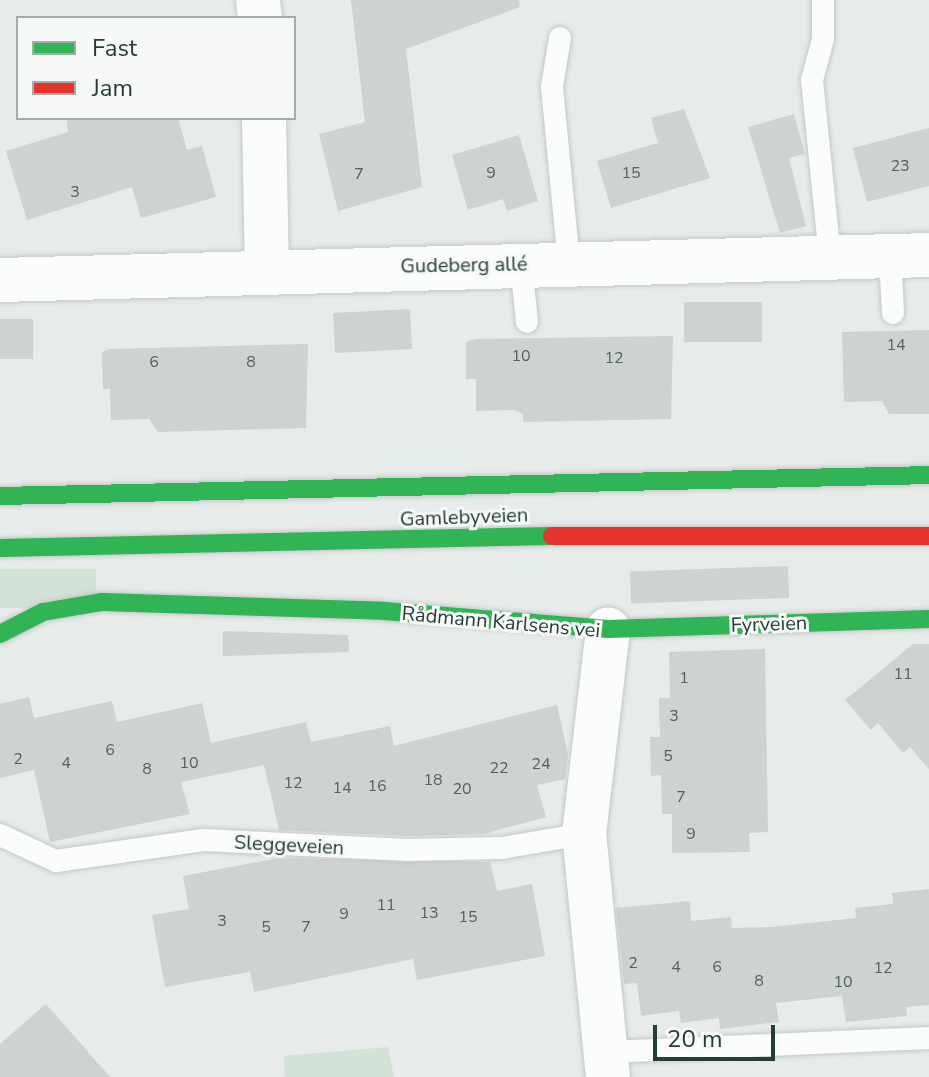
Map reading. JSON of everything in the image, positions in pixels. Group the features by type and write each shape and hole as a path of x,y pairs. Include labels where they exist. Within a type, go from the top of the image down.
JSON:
{"street":[{"path":"264,120 267,269"},
{"name":"Gudeberg allé","path":"0,280 267,269 910,256"},
{"name":"Gamlebyveien","path":"0,496 929,475"},
{"name":"Gamlebyveien","path":"0,548 560,536 929,536"},
{"name":"Rådmann Karlsens vei","path":"0,634 43,612 102,602 384,611 608,629 584,834 608,1064"},
{"name":"Fyrveien","path":"608,629 929,619"}],"lane":[{"path":"823,0 823,39 812,80 830,257"},
{"path":"560,38 552,87 569,263"},
{"path":"893,313 910,256"},
{"path":"521,264 527,322"},
{"name":"Sleggeveien","path":"0,835 56,861 204,840 407,850 502,848 584,834"},
{"path":"608,1064 929,1038"}],"green space":[{"path":"0,569 96,569 96,595 53,608 0,608"},
{"path":"388,1047 394,1077 285,1077 284,1056"}],"building":[{"path":"351,0 519,0 520,7 406,49 422,187 338,211 319,134 365,122"},
{"path":"684,109 710,178 611,208 597,161 658,143 651,118"},
{"path":"794,114 805,154 789,158 806,226 780,233 748,127"},
{"path":"67,120 179,120 187,150 202,146 216,197 141,218 132,187 27,220 6,151 68,132"},
{"path":"929,128 929,186 867,202 853,148"},
{"path":"519,135 538,201 507,211 503,199 468,210 452,155"},
{"path":"684,302 762,302 762,342 684,342"},
{"path":"410,309 412,349 335,353 333,313"},
{"path":"0,319 33,319 33,359 0,359"},
{"path":"929,330 929,414 889,414 882,401 844,402 842,332"},
{"path":"673,336 671,419 523,422 523,414 514,410 476,411 476,379 466,379 466,342 475,339"},
{"path":"308,344 306,428 158,432 149,419 111,420 110,389 103,389 102,352 109,349"},
{"path":"788,566 789,598 631,603 630,572"},
{"path":"223,631 348,635 349,652 223,656"},
{"path":"913,644 929,644 929,769 910,747 903,753 878,723 871,730 845,700"},
{"path":"765,649 768,832 749,833 750,852 672,853 672,814 662,814 661,775 651,776 650,737 660,737 659,698 670,698 669,652"},
{"path":"29,697 34,718 112,701 117,722 202,703 211,743 306,722 311,742 390,726 394,746 557,705 568,754 565,779 537,785 546,817 484,834 407,836 279,830 264,765 181,782 190,814 50,842 34,770 0,778 0,704"},
{"path":"279,858 490,862 497,891 532,884 545,956 417,980 413,959 254,992 250,972 165,987 152,915 189,909 183,876"},
{"path":"929,889 929,1005 906,1007 907,1016 846,1022 842,996 776,1003 779,1022 720,1029 719,1018 681,1023 679,1011 641,1016 637,983 624,984 616,908 690,901 691,921 731,917 732,928 771,927 856,918 855,908 893,904 892,893"},
{"path":"46,1004 110,1077 0,1077 0,1044"}],"traffic: fast":[{"path":"0,496 929,475"},
{"path":"0,548 552,536"},
{"path":"0,634 43,612 102,602 384,611 608,629 929,619"}],"traffic: jam":[{"path":"552,536 929,536"}]}
